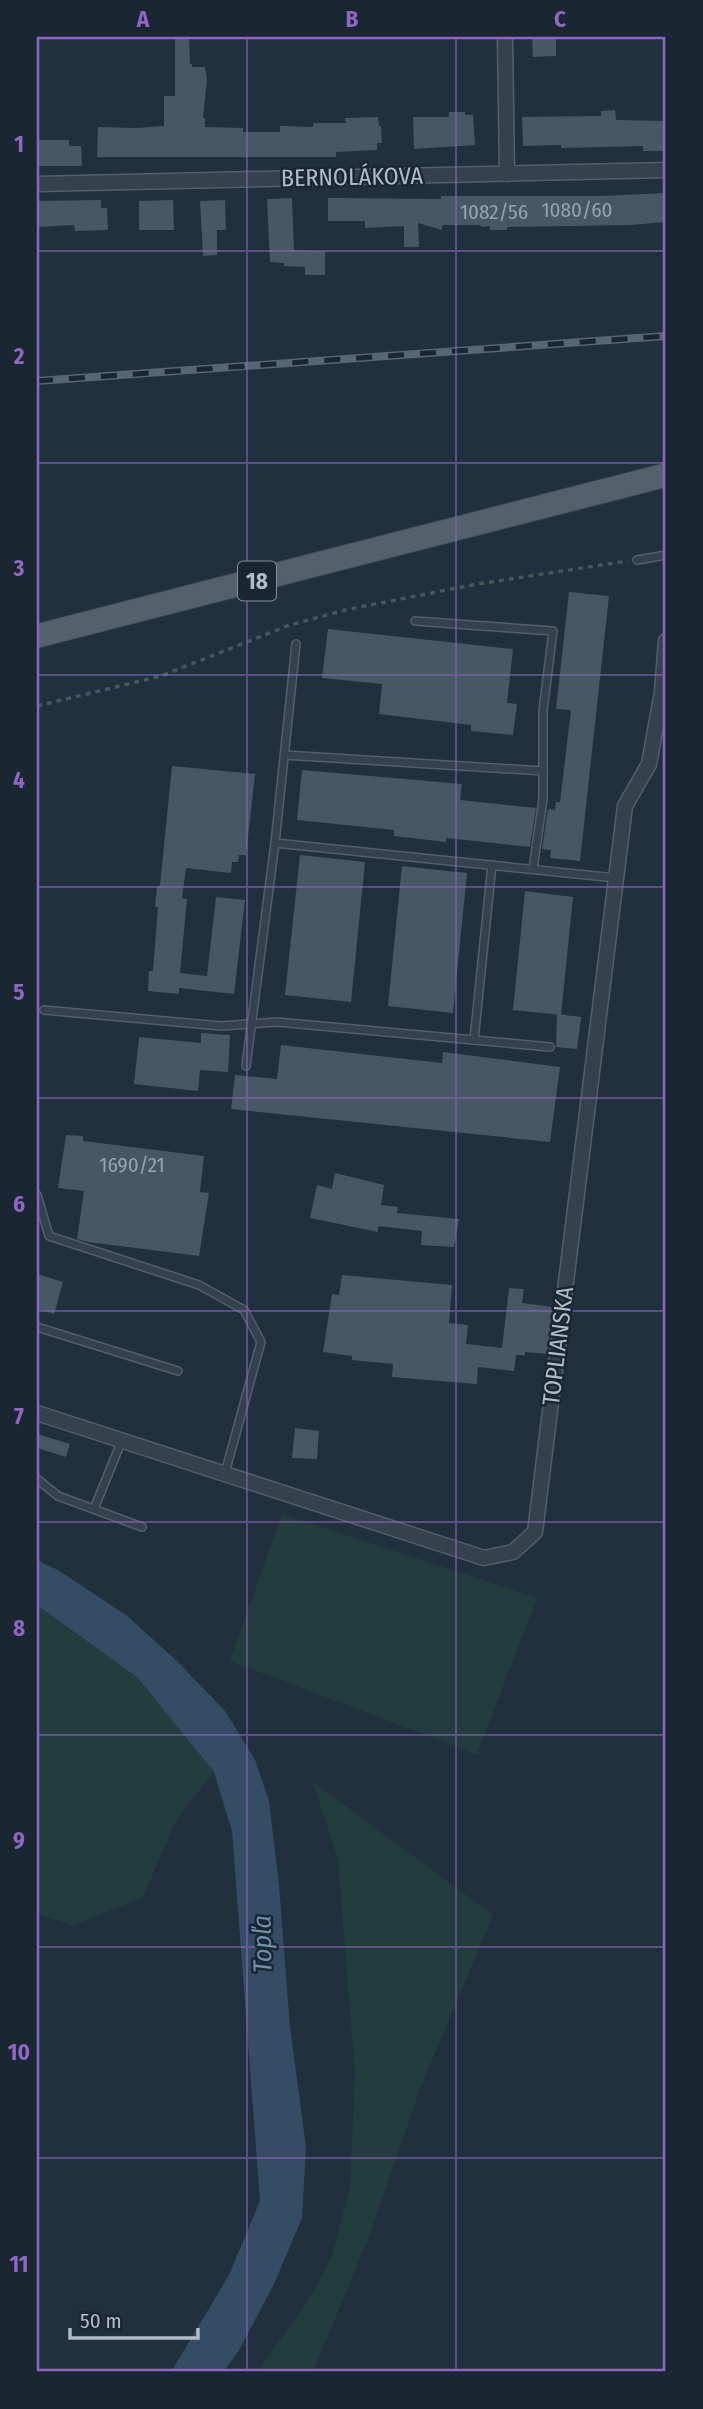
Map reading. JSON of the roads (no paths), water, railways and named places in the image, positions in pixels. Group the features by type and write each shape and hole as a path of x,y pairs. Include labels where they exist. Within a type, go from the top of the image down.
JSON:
{"main road":[{"name":"18","path":"37,636 666,475"}],"street":[{"path":"505,37 508,174"},
{"name":"BERNOLÁKOVA","path":"37,184 666,170"},
{"name":"TOPLIANSKA","path":"37,1413 484,1558 513,1552 535,1532 625,806 649,764 664,692 666,641"}],"lane":[{"path":"637,560 666,555"},
{"path":"415,621 553,631 543,711 543,799 533,869"},
{"path":"246,1066 275,843 296,644"},
{"path":"285,755 543,771"},
{"path":"275,843 616,878"},
{"path":"474,1040 492,865"},
{"path":"44,1010 221,1026 277,1022 550,1047"},
{"path":"37,1195 49,1236 199,1285 244,1310 261,1342 225,1474"},
{"path":"37,1327 178,1371"},
{"path":"94,1509 122,1440"},
{"path":"37,1479 58,1496 142,1527"}],"water":[{"name":"Topľa","path":"37,1560 58,1570 126,1615 178,1662 225,1711 255,1760 269,1801 279,1885 290,2027 306,2147 302,2218 274,2284 238,2352 223,2372 171,2372 229,2275 260,2201 232,1831 214,1772 138,1678 37,1605"}],"railway":[{"path":"37,381 666,336"}]}
